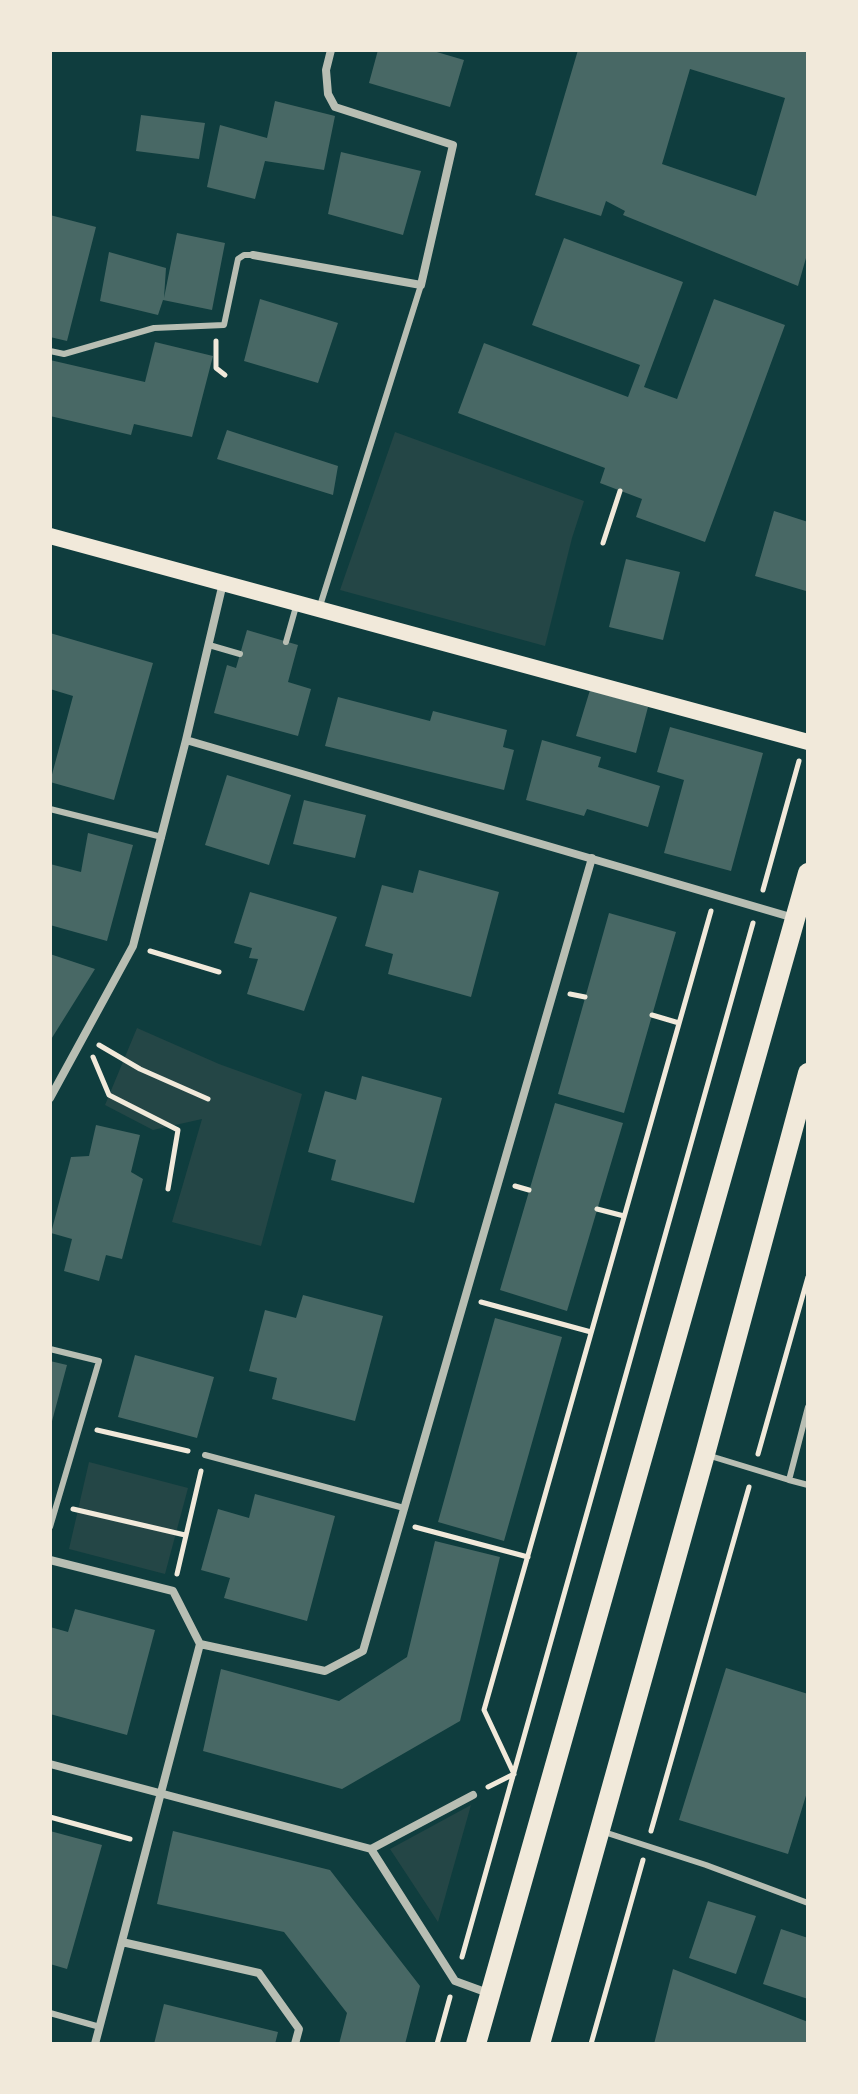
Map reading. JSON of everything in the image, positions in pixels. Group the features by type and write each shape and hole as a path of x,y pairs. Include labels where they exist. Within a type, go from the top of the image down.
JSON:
{"main road":[{"path":"50,536 806,741"},
{"path":"476,2044 808,873"},
{"path":"545,2043 599,1830 803,1106 808,1073"}],"street":[{"path":"253,255 421,285 453,145 335,107 328,94 326,70 331,50"},
{"path":"50,1098 133,946 223,583"},
{"path":"186,740 795,918"},
{"path":"200,1644 325,1671 363,1651 592,858"},
{"path":"50,1560 173,1591 200,1644 95,2044"},
{"path":"50,1764 160,1796 371,1849 473,1795"},
{"path":"371,1849 455,1981 490,1994"},
{"path":"122,1942 259,1973 299,2029 295,2044"}],"lane":[{"path":"50,351 64,354 154,328 224,325 238,259 253,255"},
{"path":"319,609 421,285"},
{"path":"286,642 297,603"},
{"path":"209,645 240,654"},
{"path":"50,809 162,837"},
{"path":"50,1349 99,1361 50,1527"},
{"path":"789,1480 808,1407"},
{"path":"705,1454 808,1485"},
{"path":"205,1455 404,1508"},
{"path":"599,1830 808,1903"},
{"path":"50,2013 100,2027"}],"path":[{"path":"212,326 218,348 216,368 225,375"},
{"path":"603,543 620,491"},
{"path":"437,2044 806,741"},
{"path":"514,1774 484,1710 716,894"},
{"path":"133,946 219,972"},
{"path":"652,1015 679,1023"},
{"path":"84,1036 140,1069 208,1099"},
{"path":"84,1036 109,1095 178,1130 168,1189"},
{"path":"597,1209 624,1216"},
{"path":"591,2044 808,1277"},
{"path":"465,1298 591,1332"},
{"path":"80,1426 205,1455 173,1591"},
{"path":"57,1505 185,1535"},
{"path":"399,1523 528,1557"},
{"path":"473,1795 514,1774"},
{"path":"50,1817 148,1844"}],"shaded area":[{"path":"395,432 584,501 545,646 340,590"},
{"path":"137,1028 219,1064 302,1094 261,1246 172,1222 202,1119 153,1130 105,1105"},
{"path":"89,1462 188,1488 165,1574 69,1549"},
{"path":"471,1805 438,1922 390,1849"}],"building":[{"path":"378,50 430,50 464,60 450,107 369,83"},
{"path":"578,50 808,50 808,251 798,286 623,215 625,211 606,201 601,216 535,195","holes":["690,69 785,98 756,196 662,164"]},
{"path":"275,101 335,116 324,170 265,161 255,199 207,187 220,125 267,138"},
{"path":"141,115 205,123 199,159 136,151"},
{"path":"341,152 421,171 403,235 328,214"},
{"path":"50,215 96,227 67,341 50,337"},
{"path":"177,233 225,243 212,310 163,300 158,315 100,301 109,252 166,268 164,298"},
{"path":"564,238 683,282 644,387 677,399 714,299 785,325 705,542 636,517 642,499 600,483 605,468 458,413 484,343 628,397 640,365 532,325"},
{"path":"260,299 338,323 318,383 244,361"},
{"path":"155,342 213,356 192,437 134,424 131,435 50,416 50,360 145,382"},
{"path":"227,430 338,466 333,495 217,459"},
{"path":"774,511 808,522 806,591 755,576"},
{"path":"626,559 680,572 663,640 609,627"},
{"path":"247,630 298,645 288,682 311,689 298,736 214,713 227,665 236,668"},
{"path":"50,633 153,663 114,800 50,782 73,696 50,689"},
{"path":"590,690 648,707 636,753 576,736"},
{"path":"338,697 430,721 433,711 507,730 503,747 514,750 504,790 325,746"},
{"path":"670,727 763,753 731,871 664,853 684,780 657,772"},
{"path":"542,740 601,757 598,767 660,786 648,827 587,809 584,816 526,800"},
{"path":"227,775 291,795 269,865 205,845"},
{"path":"304,800 366,815 355,858 293,844"},
{"path":"88,833 133,845 107,941 50,925 50,864 81,872"},
{"path":"419,870 499,892 471,997 388,974 393,954 365,946 382,885 413,893"},
{"path":"250,892 337,917 304,1011 247,994 258,959 249,958 252,948 234,943"},
{"path":"609,913 676,932 624,1113 558,1094"},
{"path":"50,954 95,969 50,1041"},
{"path":"362,1076 442,1098 414,1203 331,1180 336,1160 308,1152 325,1091 356,1100"},
{"path":"555,1103 623,1123 567,1311 500,1290"},
{"path":"96,1125 140,1135 131,1172 143,1179 122,1259 106,1255 99,1281 64,1271 72,1239 51,1233 71,1157 89,1156"},
{"path":"303,1295 383,1316 355,1421 272,1399 277,1378 249,1371 265,1310 296,1318"},
{"path":"495,1318 562,1337 504,1541 438,1522"},
{"path":"135,1355 214,1377 197,1438 118,1417"},
{"path":"50,1361 67,1365 51,1425 50,1425"},
{"path":"255,1494 335,1516 307,1621 224,1598 230,1578 201,1570 218,1509 249,1518"},
{"path":"435,1541 500,1557 460,1721 342,1789 203,1751 221,1669 339,1701 407,1657"},
{"path":"75,1609 155,1630 127,1735 50,1714 50,1627 68,1632"},
{"path":"726,1668 808,1694 808,1789 788,1854 679,1820"},
{"path":"50,1831 102,1845 67,1969 50,1964"},
{"path":"173,1831 330,1870 420,1986 405,2044 339,2044 347,2013 284,1932 157,1904"},
{"path":"708,1901 756,1916 736,1974 689,1958"},
{"path":"781,1929 808,1938 808,1999 763,1984"},
{"path":"673,1969 808,2022 808,2044 654,2044"},
{"path":"164,2004 278,2032 275,2044 154,2044"}]}
